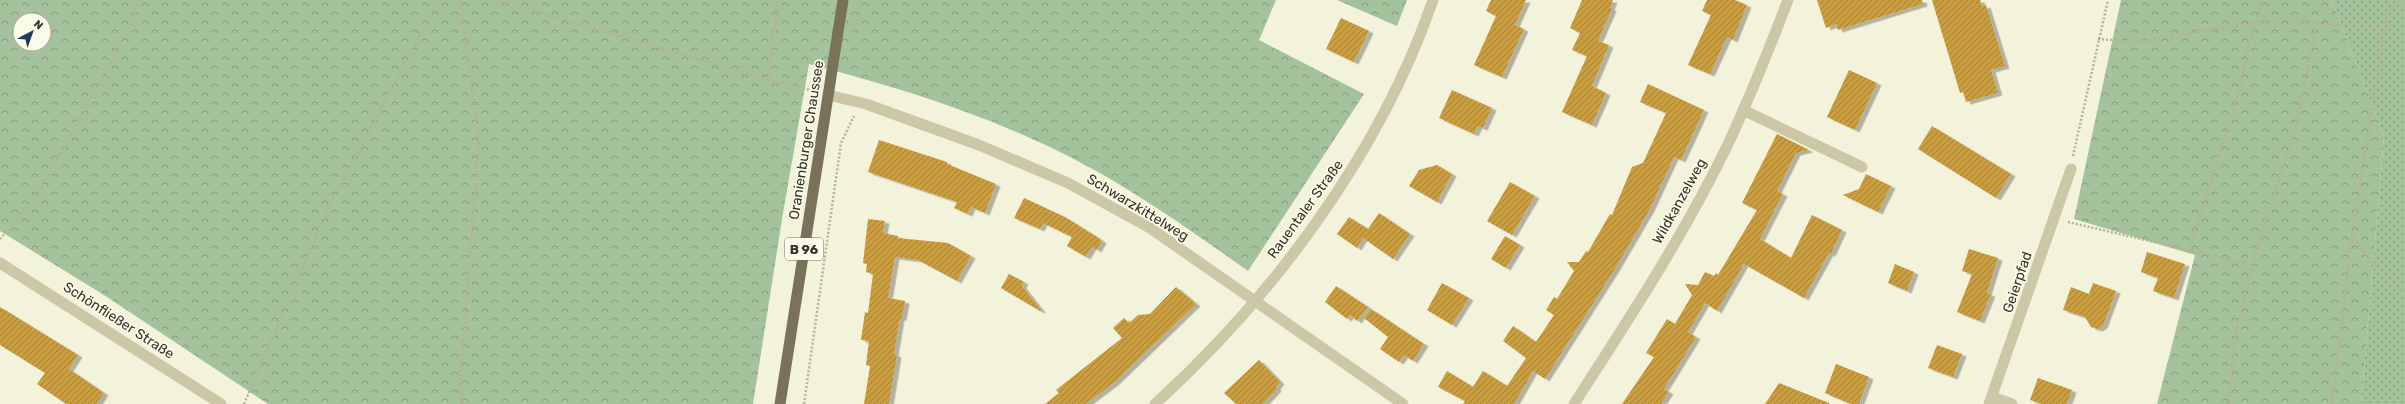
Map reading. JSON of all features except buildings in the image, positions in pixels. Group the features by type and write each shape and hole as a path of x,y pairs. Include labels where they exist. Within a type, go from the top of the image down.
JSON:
{"main road":[{"name":"Oranienburger Chaussee","path":"780,404 843,0"}],"street":[{"name":"Rauentaler Straße","path":"1155,404 1176,384 1254,300 1306,237 1354,167 1397,88 1433,0"},
{"name":"Wildkanzelweg","path":"1574,404 1669,251 1729,142 1744,110 1788,0"},
{"name":"Schwarzkittelweg","path":"828,95 860,103 979,145 1068,183 1150,228 1403,404"},
{"path":"1744,110 1862,167"},
{"name":"Geierpfad","path":"1991,400 2071,169"},
{"name":"Schönfließer Straße","path":"0,263 220,404"},
{"path":"1991,400 2012,404"}],"path":[{"path":"0,239 36,197 118,49 140,0"},
{"path":"244,404 329,207 436,5 445,0"},
{"path":"460,0 479,140 460,379 462,404"},
{"path":"497,0 768,80 828,95"},
{"path":"768,80 778,0"},
{"path":"2071,169 2098,39 2108,0"},
{"path":"2189,252 2238,94 2255,21 2263,0"},
{"path":"2229,404 2235,337 2253,265 2296,128 2313,39 2324,0"},
{"path":"2332,404 2352,236 2390,0"},
{"path":"2393,0 2405,3"},
{"path":"2098,39 2139,42 2255,21 2288,18 2318,23 2385,29"},
{"path":"804,404 840,143 860,103"},
{"path":"2055,218 2189,252 2253,265"},
{"path":"2352,236 2385,279 2405,293"}],"green space":[{"path":"0,0 1276,0 1259,40 1364,94 1248,271 1143,199 1061,152 1005,127 950,106 894,88 809,64 783,213 753,404 268,404 104,295 0,231"},
{"path":"1337,0 1407,0 1397,26"},
{"path":"2121,0 2332,0 2384,137 2361,404 2157,404 2195,255 2074,219"},
{"path":"2332,0 2405,0 2405,404 2361,404 2384,137"}]}
